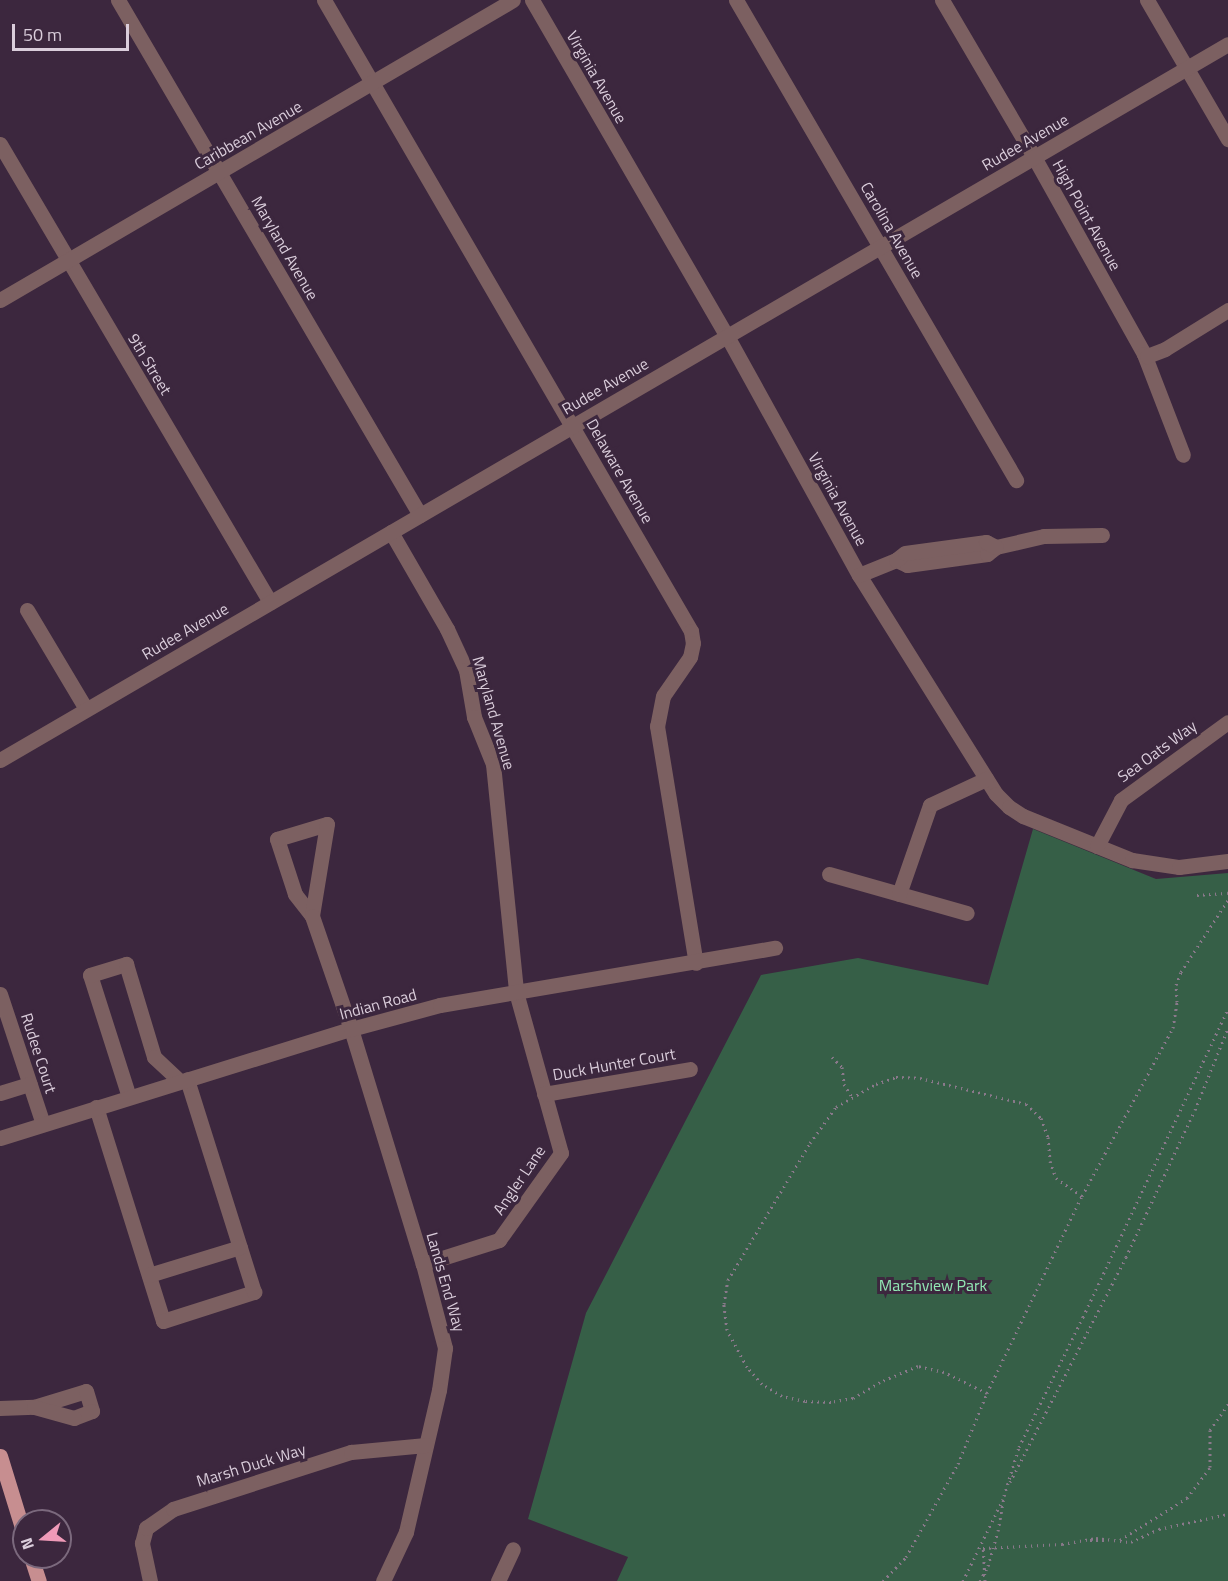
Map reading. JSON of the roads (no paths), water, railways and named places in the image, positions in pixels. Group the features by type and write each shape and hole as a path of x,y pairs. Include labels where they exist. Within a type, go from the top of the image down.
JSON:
{"main road":[{"path":"0,1456 16,1509"}],"street":[{"name":"Maryland Avenue","path":"118,0 420,515"},
{"name":"Delaware Avenue","path":"324,0 691,631 693,644 690,657 663,696 657,726 696,963"},
{"name":"Caribbean Avenue","path":"0,300 373,84 513,0"},
{"name":"Virginia Avenue","path":"532,0 727,336 859,575 986,779 1008,807 1023,816 1131,860 1165,867 1228,861"},
{"name":"Carolina Avenue","path":"736,0 1016,480"},
{"name":"High Point Avenue","path":"942,0 1034,157 1144,354 1183,455"},
{"path":"1147,0 1228,139"},
{"name":"Rudee Avenue","path":"0,760 1228,44"},
{"name":"9th Street","path":"0,144 270,602"},
{"path":"1144,354 1147,356 1165,349 1228,310"},
{"name":"Maryland Avenue","path":"391,532 447,629 466,670 474,717 493,764 516,992"},
{"path":"859,575 896,560 905,553 986,542 996,547 1044,536 1102,535"},
{"path":"27,610 86,710"},
{"name":"Sea Oats Way","path":"1097,846 1120,800 1228,722"},
{"path":"899,894 930,805 986,779"},
{"path":"327,824 321,859 312,916 295,894 278,839 327,824"},
{"path":"829,874 967,913"},
{"name":"Lands End Way","path":"312,916 351,1029 423,1264 445,1348 406,1532 383,1581"},
{"name":"Indian Road","path":"0,1138 351,1029 440,1005 776,948"},
{"path":"96,1107 163,1321 254,1292 183,1080 154,1057 126,964 90,975 129,1097"},
{"name":"Angler Lane","path":"423,1264 499,1240 561,1153 516,992"},
{"name":"Rudee Court","path":"0,994 43,1124"},
{"name":"Duck Hunter Court","path":"544,1094 690,1069"},
{"path":"0,1093 30,1084"},
{"path":"149,1275 240,1247"},
{"path":"0,1408 34,1407"},
{"name":"Marsh Duck Way","path":"150,1581 142,1543 146,1528 173,1509 351,1452 426,1446"},
{"path":"498,1581 513,1549"}],"park label":[{"name":"Marshview Park","path":"933,1285"}]}
